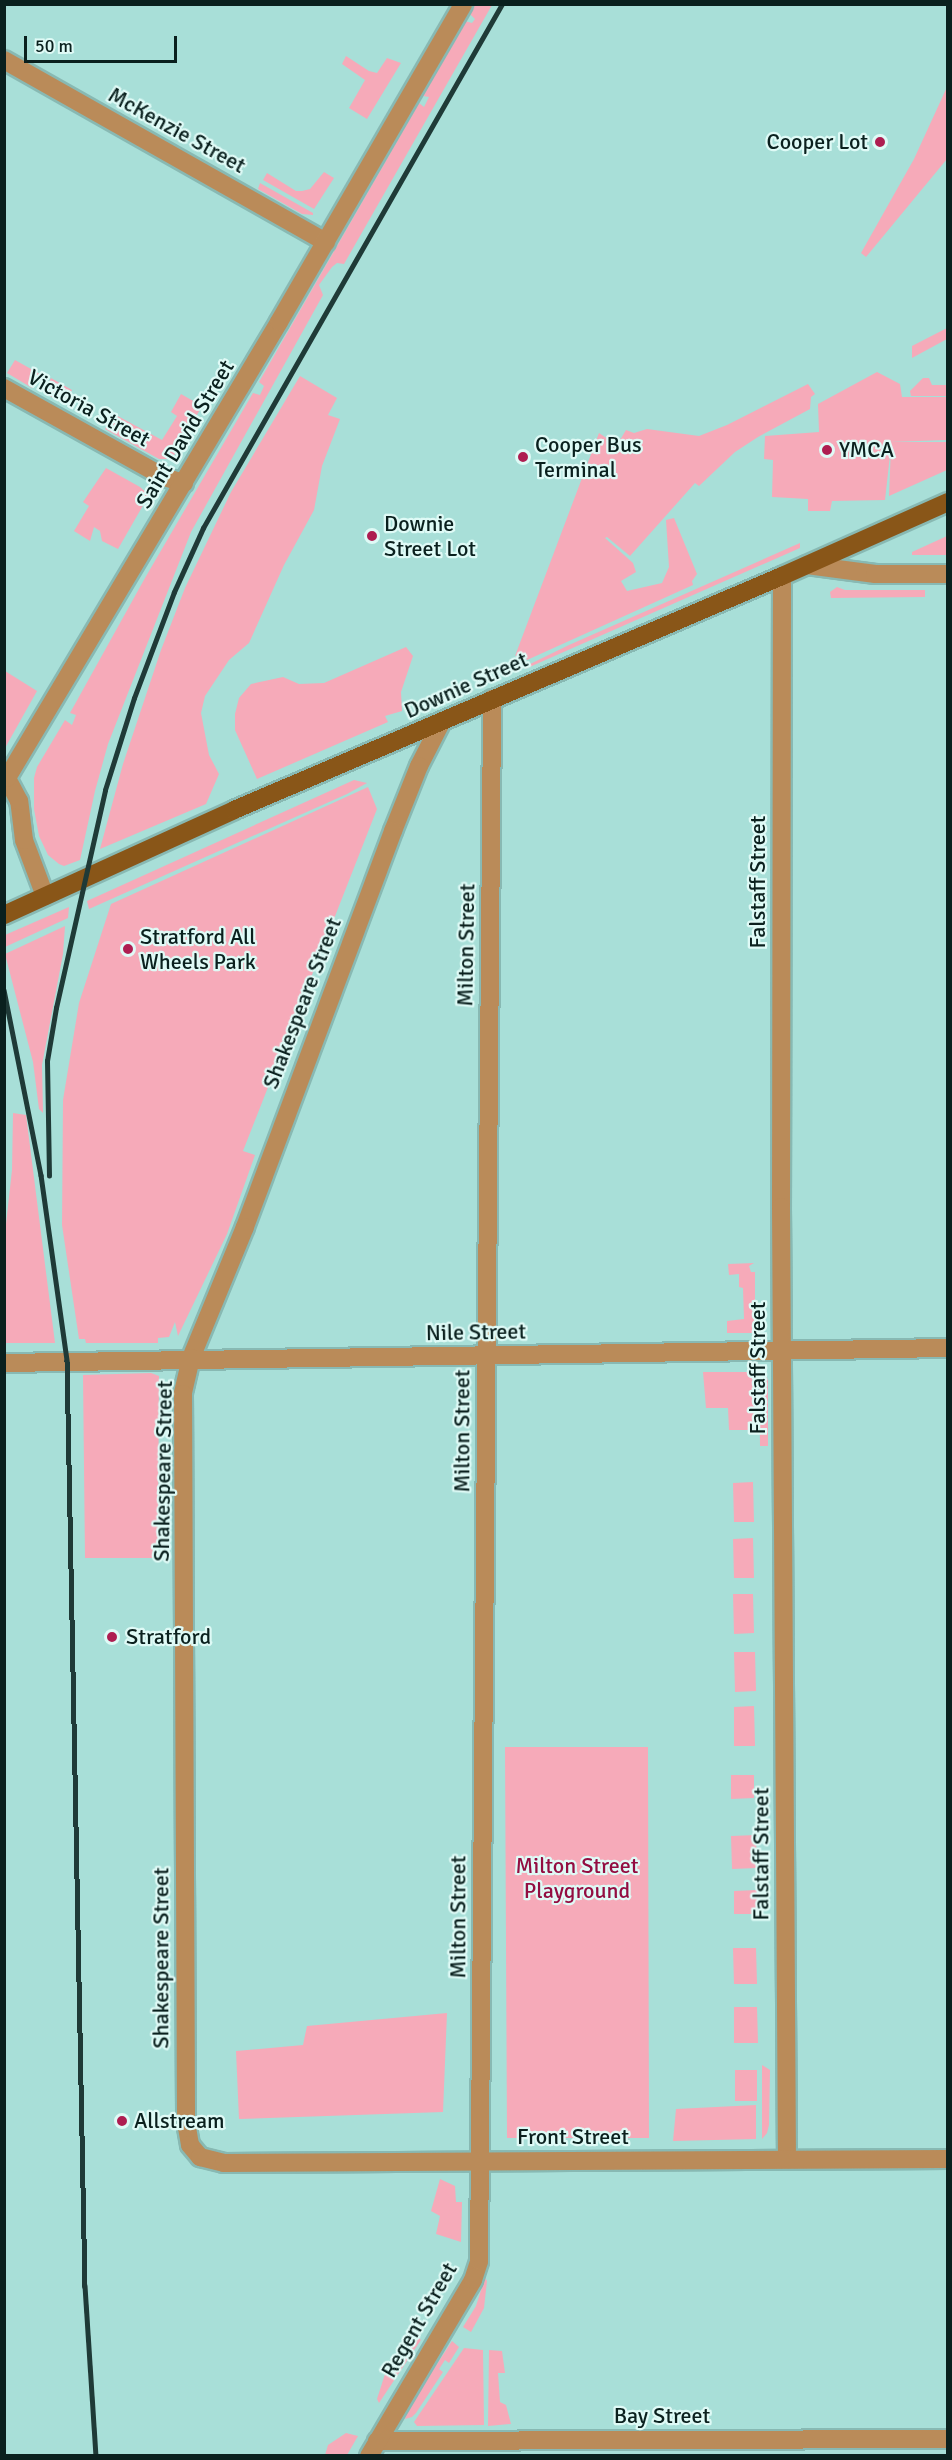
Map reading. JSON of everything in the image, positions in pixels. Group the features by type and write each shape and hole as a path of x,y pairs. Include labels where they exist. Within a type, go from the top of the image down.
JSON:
{"main road":[{"name":"Downie Street","path":"4,915 213,820 782,576 948,502"}],"street":[{"name":"Saint David Street","path":"45,896 24,840 19,801 6,777 184,483 463,4"},
{"name":"McKenzie Street","path":"4,60 326,242"},
{"name":"Victoria Street","path":"4,388 164,477 184,483"},
{"path":"807,565 875,574 948,574"},
{"name":"Falstaff Street","path":"782,576 782,1351 787,2159"},
{"name":"Milton Street","path":"480,2163 492,699"},
{"name":"Shakespeare Street","path":"200,2157 190,2145 186,2122 183,1394 191,1358 244,1227 393,831 419,766 441,723"},
{"name":"Nile Street","path":"4,1362 948,1348"},
{"name":"Front Street","path":"200,2157 224,2163 948,2159"},
{"name":"Regent Street","path":"373,2448 473,2280 480,2251 480,2163"},
{"name":"Bay Street","path":"373,2448 948,2439"}],"green space":[{"path":"475,5 492,5 344,264 337,263 332,267 319,285 323,295 191,532 108,744 80,860 64,866 59,864 48,855 39,836 34,809 34,778 37,767 65,720 72,725 76,715 70,713 145,578 253,393 260,395 264,386 259,382 419,103 424,107 429,97 423,96 465,21 472,23 475,19 470,14"},
{"path":"346,56 369,71 377,73 387,58 401,63 367,119 349,108 365,80 342,64"},
{"path":"947,87 947,159 866,257 861,253 914,159"},
{"path":"324,172 334,178 314,209 263,180 267,173 296,191 302,191 310,189"},
{"path":"260,183 313,215 302,214 258,189"},
{"path":"947,328 947,339 912,358 912,346"},
{"path":"15,360 40,374 32,388 7,373"},
{"name":"YMCA","path":"877,372 900,384 902,397 947,397 947,440 890,442 947,442 947,470 889,496 891,446 885,500 832,501 830,511 808,511 808,499 772,497 773,460 764,459 765,436 819,432 818,404"},
{"path":"300,376 337,398 328,415 340,419 322,466 314,510 284,565 249,643 229,660 205,696 201,713 209,755 219,774 206,804 100,849 123,764 161,650 185,588 231,492"},
{"path":"51,378 72,390 64,404 43,392"},
{"path":"923,378 929,378 932,385 947,385 947,396 911,396 910,391"},
{"path":"808,384 815,394 811,397 810,409 735,452 699,486 695,483 630,556 607,537 605,538 633,563 636,572 621,581 627,591 662,583 669,567 666,520 674,518 697,574 692,581 693,585 527,660 522,653 515,656 599,433 617,445 626,430 634,433 647,429 699,436 727,425"},
{"path":"181,394 202,406 172,459 159,459 105,429 114,414 162,440 177,416 171,412"},
{"path":"106,468 140,487 149,495 118,549 102,541 100,531 94,527 90,541 74,531 89,506 83,502"},
{"path":"947,536 947,555 912,555 912,552"},
{"path":"800,543 800,548 525,669 526,666 569,645"},
{"path":"837,587 845,590 925,590 925,597 831,598 830,592"},
{"path":"406,647 413,656 401,692 402,711 385,716 388,722 257,779 235,730 235,714 239,698 251,684 283,677 299,684 324,683"},
{"path":"5,671 37,691 5,748"},
{"path":"354,780 367,783 89,909 87,901"},
{"path":"368,787 377,809 243,1151 255,1155 227,1234 178,1336 175,1322 169,1337 158,1338 158,1343 86,1343 85,1339 79,1339 62,1225 63,1100 79,1003 111,904"},
{"path":"69,907 68,918 5,947 5,935"},
{"path":"65,926 63,954 42,1065 43,1113 39,1109 33,1062 5,954"},
{"path":"13,1113 26,1115 55,1343 5,1343 4,1242 12,1170"},
{"path":"754,1263 749,1266 751,1272 755,1272 755,1333 727,1333 727,1321 744,1319 743,1288 739,1287 739,1274 729,1275 728,1264"},
{"path":"765,1371 768,1381 768,1446 760,1446 759,1372"},
{"path":"703,1372 755,1372 754,1430 729,1430 728,1408 706,1408"},
{"path":"151,1373 159,1376 158,1558 85,1558 83,1375"},
{"path":"753,1482 754,1522 734,1522 733,1483"},
{"path":"753,1538 754,1578 734,1578 733,1539"},
{"path":"733,1594 753,1594 754,1633 734,1634"},
{"path":"734,1652 755,1652 756,1691 735,1692"},
{"path":"754,1706 755,1746 734,1746 734,1707"},
{"name":"Milton Street Playground","path":"505,1747 648,1747 649,2138 507,2138"},
{"path":"731,1775 754,1775 754,1798 731,1799"},
{"path":"756,1835 757,1868 732,1869 731,1836"},
{"path":"757,1890 757,1914 734,1914 734,1891"},
{"path":"733,1948 756,1948 757,1984 734,1984"},
{"path":"734,2007 757,2007 758,2043 734,2043"},
{"path":"447,2013 443,2112 239,2119 236,2051 303,2045 307,2026"},
{"path":"762,2065 770,2070 769,2125 762,2139"},
{"path":"735,2070 757,2070 757,2101 735,2101"},
{"path":"756,2105 756,2139 673,2141 676,2109"},
{"path":"440,2179 455,2186 456,2202 462,2202 461,2242 436,2234 440,2216 431,2211"},
{"path":"485,2278 487,2281 484,2308 471,2332 463,2327 476,2306"},
{"path":"418,2337 421,2340 379,2403 377,2399 385,2374"},
{"path":"452,2341 459,2347 449,2363 445,2360 439,2369 443,2372 416,2413 405,2419 407,2410"},
{"path":"464,2348 483,2350 484,2425 417,2426 414,2422"},
{"path":"489,2350 502,2351 505,2373 498,2373 500,2402 506,2405 511,2424 488,2426"},
{"path":"346,2433 358,2436 347,2455 325,2455 328,2445"}],"railway":[{"path":"49,1176 47,1061 56,1008 105,790 134,698 174,592 203,528 502,4"},
{"path":"4,990 41,1175 67,1361 85,2286 96,2456"}],"place":[{"name":"Cooper Lot","path":"880,142"},
{"name":"YMCA","path":"827,450"},
{"name":"Cooper Bus Terminal","path":"523,457"},
{"name":"Downie Street Lot","path":"372,536"},
{"name":"Stratford All Wheels Park","path":"128,949"},
{"name":"Stratford","path":"112,1637"},
{"name":"Allstream","path":"122,2121"}]}
